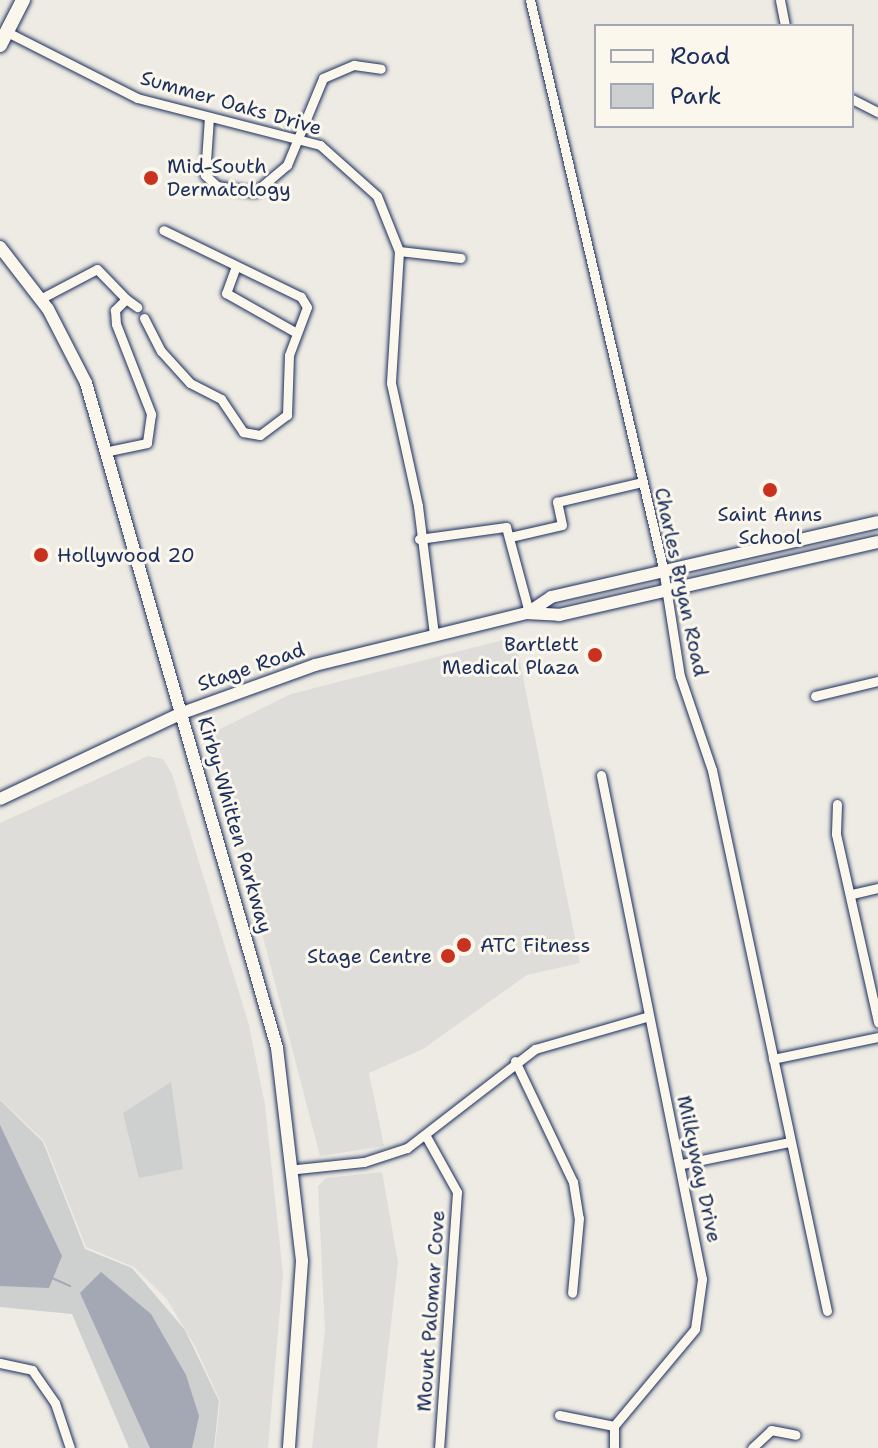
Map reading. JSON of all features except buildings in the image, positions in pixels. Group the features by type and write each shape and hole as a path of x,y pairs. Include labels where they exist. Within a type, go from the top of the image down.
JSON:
{"main road":[{"path":"3,39 23,0"},
{"name":"Kirby-Whitten Parkway","path":"0,247 40,299 86,383 268,1011 297,1169 302,1305 289,1448"},
{"name":"Stage Road","path":"529,612 551,597 663,568 878,522"},
{"path":"813,536 817,556"},
{"name":"Stage Road","path":"0,799 182,713 277,676 529,612 559,615 666,588 878,542"}],"street":[{"name":"Charles Bryan Road","path":"530,0 663,568 680,676 712,770 827,1311"},
{"path":"780,0 785,24"},
{"name":"Summer Oaks Drive","path":"3,39 137,98 298,136 359,174 383,206 399,251 391,383 434,635"},
{"path":"209,117 204,173 217,186 244,193 265,187 287,165 323,78 354,65 381,69"},
{"path":"854,100 878,112"},
{"path":"144,318 190,383 221,399 243,432 260,435 287,415 295,332 306,317 301,297 163,230"},
{"path":"399,251 461,258"},
{"path":"236,266 226,293 295,332"},
{"path":"40,299 97,269 137,307"},
{"path":"104,452 147,443 151,414 116,324 115,310 126,299"},
{"path":"510,537 562,525 557,502 642,482"},
{"path":"419,539 502,526 510,537 529,612"},
{"path":"815,696 878,681"},
{"name":"Milkyway Drive","path":"601,775 646,1017 682,1164 701,1271 695,1329"},
{"path":"837,804 836,834 852,894 878,1022"},
{"path":"852,894 878,888"},
{"path":"297,1169 373,1160 427,1138 515,1061 646,1017"},
{"path":"773,1059 878,1037"},
{"path":"515,1061 573,1182 579,1218 572,1293"},
{"name":"Mount Palomar Cove","path":"427,1138 457,1192 439,1448"},
{"path":"682,1164 789,1142"},
{"path":"614,1448 614,1426 695,1329 706,1334"},
{"path":"0,1363 32,1370 55,1403 70,1448"},
{"path":"559,1415 614,1426"},
{"path":"752,1448 771,1430 796,1435"}],"shaded area":[{"path":"515,637 580,963 527,975 423,1049 369,1073 384,1146 320,1156 213,745 216,731 291,694"},
{"path":"148,756 163,759 172,774 249,1025 265,1105 283,1274 268,1448 215,1448 220,1401 195,1346 166,1298 134,1267 86,1247 44,1141 0,1099 0,823"},
{"path":"0,1125 62,1256 49,1288 0,1286"},
{"path":"382,1172 398,1262 377,1448 312,1448 325,1330 318,1186 326,1178"},
{"path":"101,1272 151,1314 186,1375 199,1416 192,1448 150,1448 80,1293"}],"green space":[{"path":"171,1082 183,1169 139,1178 123,1113"},
{"path":"0,1100 43,1142 85,1249 132,1268 185,1330 219,1401 214,1448 129,1448 72,1314 0,1307"}],"waterway":[{"path":"52,1278 70,1286"}],"place":[{"name":"Mid-South Dermatology","path":"151,178"},
{"name":"Saint Anns School","path":"770,490"},
{"name":"Hollywood 20","path":"41,555"},
{"name":"Bartlett Medical Plaza","path":"595,655"},
{"name":"ATC Fitness","path":"464,945"},
{"name":"Stage Centre","path":"448,956"}]}
